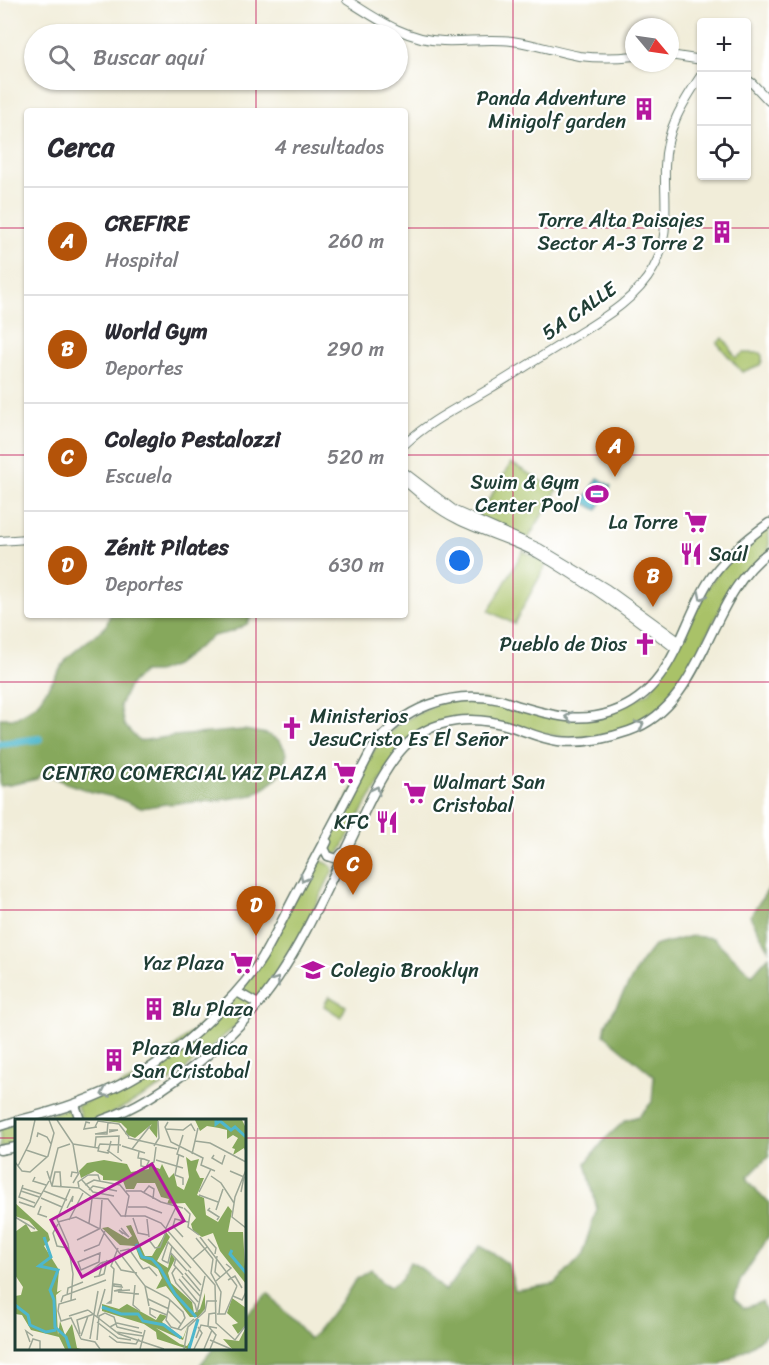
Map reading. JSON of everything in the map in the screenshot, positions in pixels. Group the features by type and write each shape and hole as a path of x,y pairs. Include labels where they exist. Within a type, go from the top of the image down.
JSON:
{"main road":[{"path":"25,1119 75,1105 123,1084 170,1055 196,1034 237,992 262,958 376,742 399,721 419,708 443,700 479,697 503,700 560,717 577,718 603,714 628,705 650,689 667,667 707,584 720,567 747,538 769,523"},
{"path":"104,1119 135,1106 179,1077 230,1035 269,992 303,934 386,770 405,745 436,726 463,720 509,726 556,741 573,742 601,739 641,726 673,701 737,584 769,552"},
{"path":"338,814 337,822 324,848 328,855 336,859 346,849"},
{"path":"314,859 332,863 335,871"},
{"path":"237,992 258,1004"},
{"path":"75,1105 80,1119"},
{"path":"0,1125 15,1122"},
{"path":"0,1150 15,1147"}],"street":[{"path":"347,0 388,24"},
{"path":"408,35 442,41 509,40 578,56 625,56"},
{"path":"679,56 697,59"},
{"path":"751,81 769,101"},
{"name":"5A CALLE","path":"408,441 455,409 618,308 649,276 664,239 665,164 670,131 681,106 697,82"},
{"path":"408,475 455,512 538,548 607,589 678,646"},
{"path":"408,483 457,520 534,552 638,615"},
{"path":"0,541 24,539"}],"green space":[{"path":"723,338 736,358 743,353 761,353 760,365 742,372 717,343"},
{"path":"511,463 557,490 528,539 477,519"},
{"path":"769,526 769,550 725,600 689,669 669,701 615,734 573,739 457,718 404,743 357,819 340,852 337,855 330,853 327,847 338,816 374,750 399,723 443,701 482,699 554,717 601,717 650,692 710,584 722,567 749,539"},
{"path":"523,551 547,563 514,624 489,611"},
{"path":"109,618 250,618 247,624 231,632 213,636 175,665 157,672 143,672 129,686 120,705 124,725 139,741 244,730 267,734 280,741 287,753 282,772 268,786 253,795 141,808 117,798 66,783 44,772 37,779 0,786 0,718 16,718 37,704 68,657 106,626"},
{"path":"316,861 326,863 333,870 302,934 258,1002 239,991"},
{"path":"769,888 769,950 750,916"},
{"path":"692,936 713,938 752,975 769,956 769,1156 747,1178 769,1202 769,1235 741,1279 734,1299 744,1308 762,1302 769,1329 761,1338 719,1365 200,1365 212,1350 246,1350 246,1315 268,1293 309,1339 346,1295 355,1280 371,1269 380,1281 390,1287 401,1279 410,1262 429,1275 444,1291 480,1246 508,1264 515,1290 555,1284 581,1257 597,1209 586,1163 606,1138 626,1120 639,1116 652,1102 654,1076 604,1035 606,1024 640,964 654,946"},
{"path":"237,993 256,1005 237,1025 171,1081 106,1117 82,1119 77,1106 141,1076"},
{"path":"329,996 346,1006 341,1017 324,1006"},
{"path":"74,1107 79,1119 32,1119"},
{"path":"15,1124 15,1144 0,1148 0,1128"}],"water":[{"name":"Swim & Gym Center Pool","path":"598,478 611,486 597,510 583,502"}],"waterway":[{"path":"0,744 39,739"}],"place":[{"name":"Panda Adventure Minigolf garden","path":"644,109"},
{"name":"Torre Alta Paisajes Sector A-3 Torre 2","path":"722,232"},
{"name":"CREFIRE","path":"615,477"},
{"name":"Swim & Gym Center Pool","path":"597,494"},
{"name":"La Torre","path":"696,522"},
{"name":"Saúl","path":"691,554"},
{"name":"World Gym","path":"653,607"},
{"name":"Pueblo de Dios","path":"645,644"},
{"name":"Ministerios JesuCristo Es El Señor","path":"292,728"},
{"name":"CENTRO COMERCIAL YAZ PLAZA","path":"345,773"},
{"name":"Walmart San Cristobal","path":"415,793"},
{"name":"KFC","path":"387,822"},
{"name":"Colegio Pestalozzi","path":"353,895"},
{"name":"Zénit Pilates","path":"256,936"},
{"name":"Yaz Plaza","path":"242,963"},
{"name":"Colegio Brooklyn","path":"313,970"},
{"name":"Blu Plaza","path":"154,1009"},
{"name":"Plaza Medica San Cristobal","path":"114,1060"}]}
